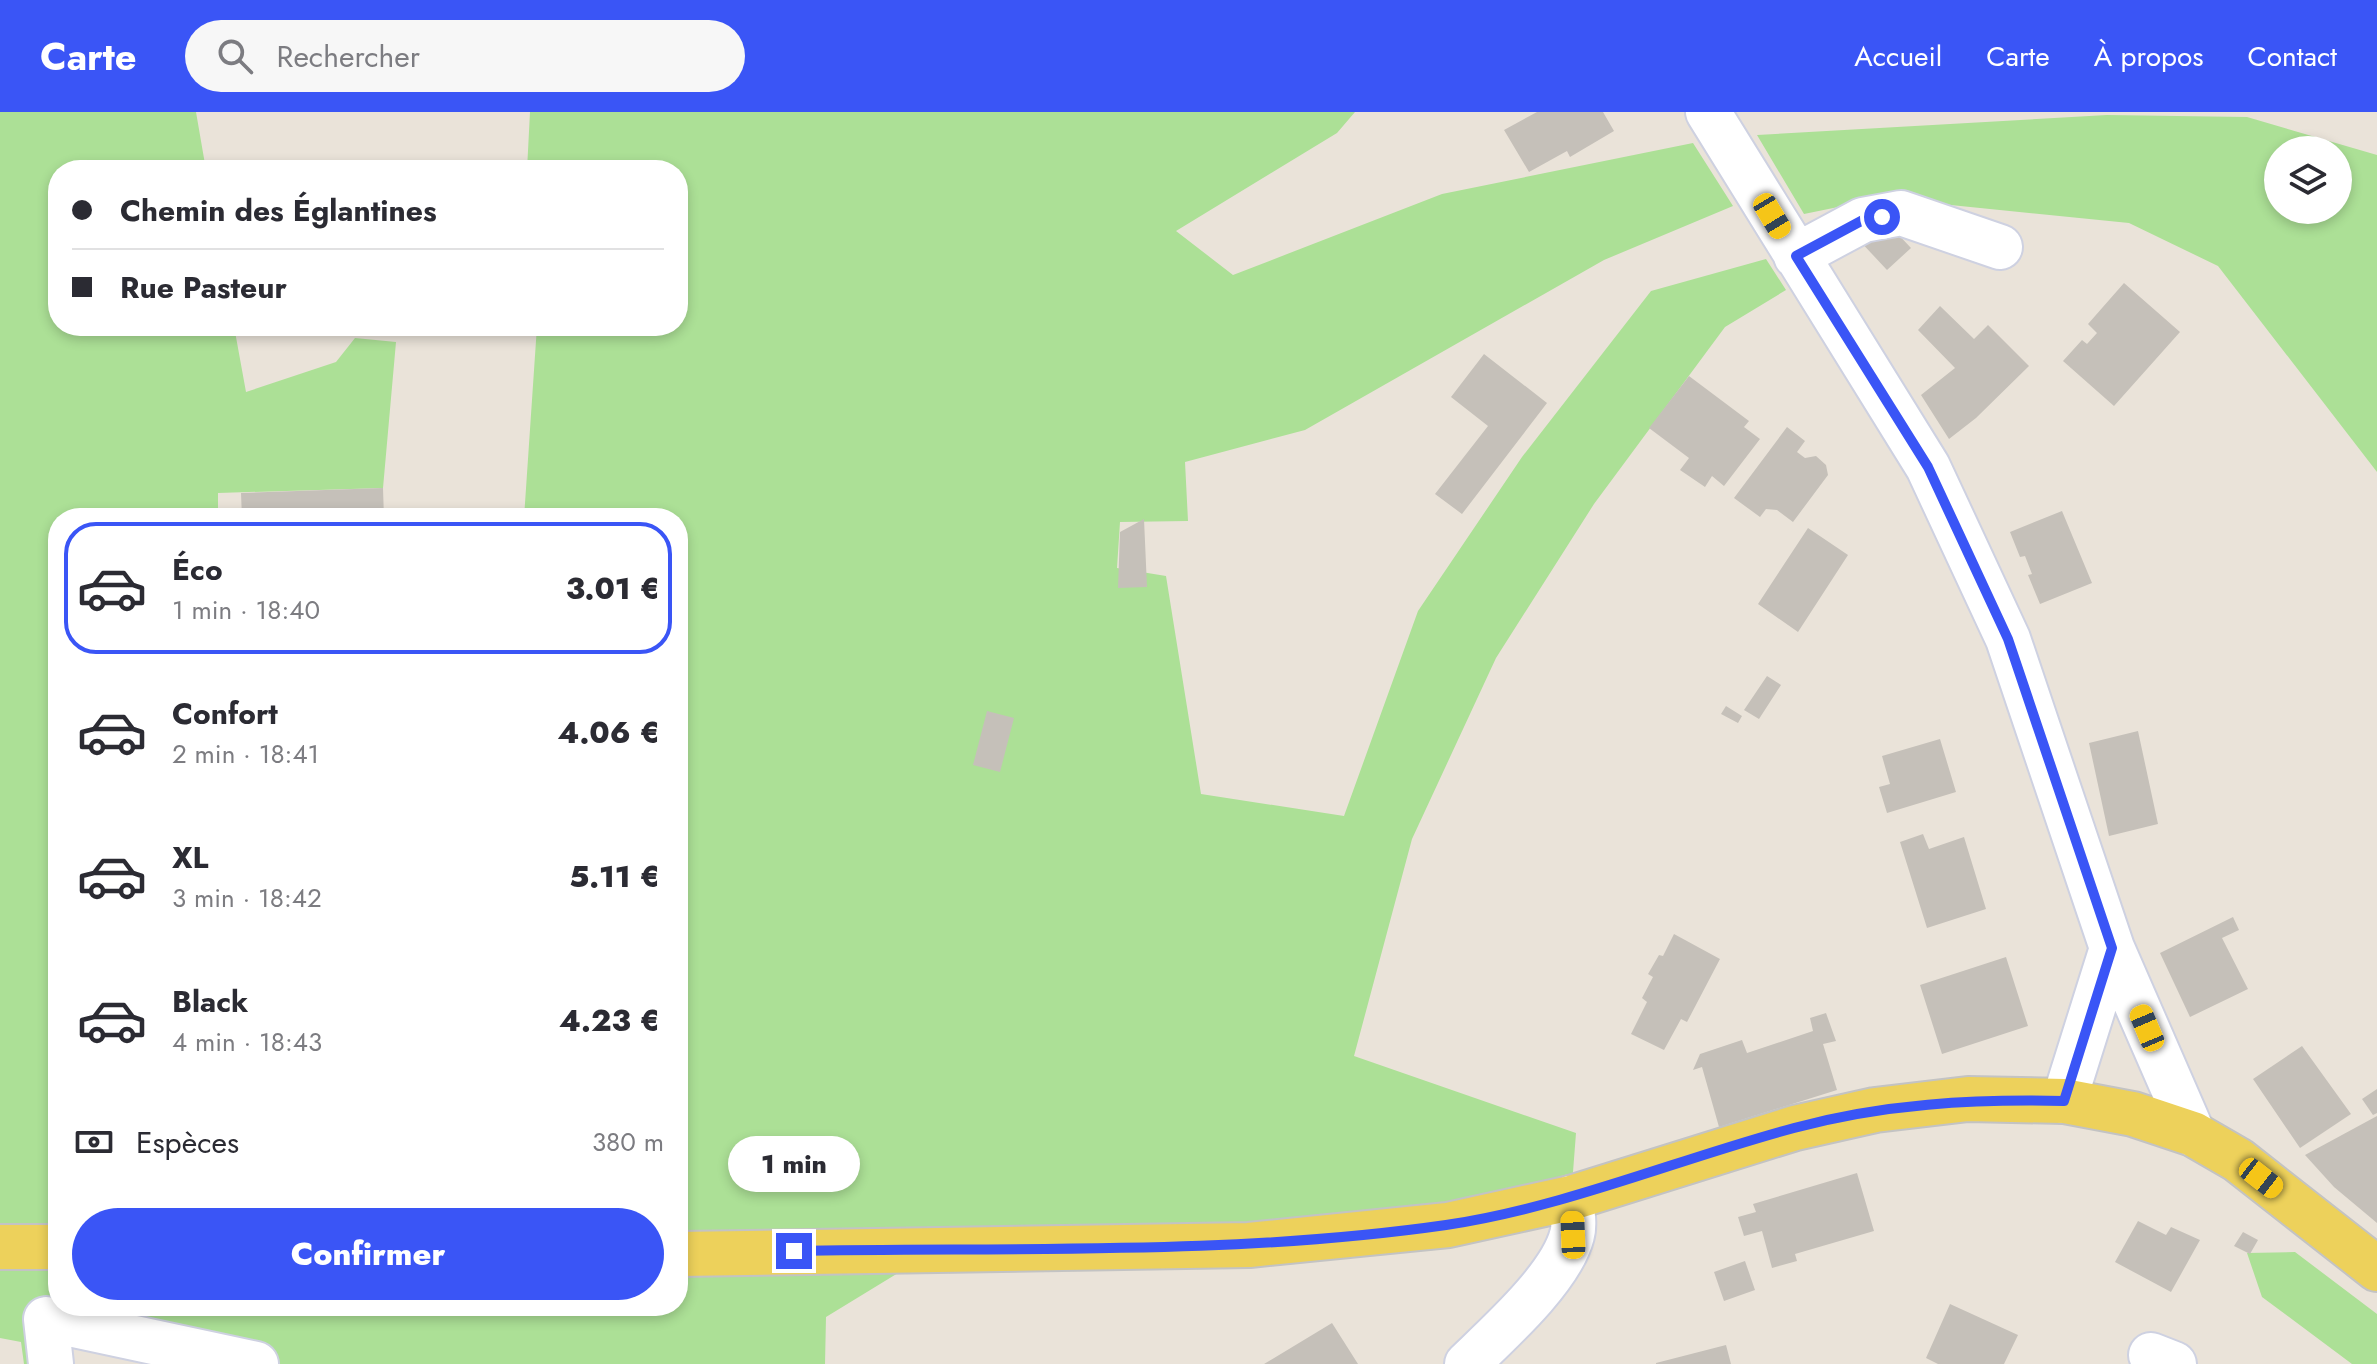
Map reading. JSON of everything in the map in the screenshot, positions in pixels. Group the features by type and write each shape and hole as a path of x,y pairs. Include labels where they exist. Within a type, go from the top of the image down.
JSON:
{"main road":[{"path":"688,1254 1249,1245 1448,1225 1571,1198 1795,1128 1875,1110 1968,1099 2064,1101 2133,1114 2193,1134 2238,1160 2377,1269"},
{"path":"0,1247 48,1247"}],"street":[{"path":"1708,112 1928,467 2008,639 2112,948 2193,1134"},
{"path":"1796,256 1863,220 1901,213 2000,247"},
{"path":"2064,1101 2112,948"},
{"path":"1467,1364 1511,1322 1551,1275 1573,1235 1571,1198"},
{"path":"51,1364 46,1319 256,1364"}],"green space":[{"path":"0,112 196,112 204,160 48,160 48,336 236,336 246,392 336,362 355,338 396,342 383,488 218,493 218,508 48,508 48,1316 688,1316 688,508 525,508 536,336 688,336 688,160 528,160 530,112 1355,112 1337,133 1176,231 1233,275 1442,194 1693,143 1733,206 1604,260 1305,430 1185,462 1188,521 1120,522 1117,568 1166,576 1201,794 1344,816 1418,611 1522,457 1651,291 1766,259 1786,290 1725,327 1594,504 1496,658 1412,839 1354,1056 1576,1133 1571,1198 939,1248 826,1317 825,1364 256,1364 47,1319 51,1364 24,1364 21,1342 0,1338"},
{"path":"2107,115 2247,117 2312,136 2264,136 2264,224 2352,224 2352,148 2377,155 2377,472 2218,266 2129,223 1882,198 1804,214 1757,135"},
{"path":"2295,1252 2377,1314 2377,1364 2352,1364 2262,1297 2247,1253"}],"building":[{"path":"1537,112 1603,112 1614,131 1570,157 1567,151 1529,172 1504,130"},
{"path":"1894,230 1911,248 1887,270 1857,238"},
{"path":"2124,283 2180,332 2114,406 2063,361 2082,340 2087,344 2097,333 2088,324"},
{"path":"1940,306 1974,339 1988,325 2029,366 1976,418 1949,439 1921,395 1955,368 1918,330"},
{"path":"1484,354 1547,403 1462,514 1435,494 1488,426 1451,397"},
{"path":"1689,376 1749,421 1744,427 1760,439 1724,486 1712,476 1705,487 1680,470 1689,458 1649,428"},
{"path":"1787,427 1805,441 1797,452 1805,458 1816,456 1826,465 1828,475 1793,522 1777,510 1766,509 1760,517 1734,498"},
{"path":"383,488 384,508 242,508 241,493"},
{"path":"2062,511 2092,583 2040,604 2028,575 2032,574 2025,556 2020,557 2010,532"},
{"path":"1144,519 1147,587 1118,588 1120,532"},
{"path":"1808,528 1848,555 1798,632 1758,604"},
{"path":"1767,676 1781,685 1759,719 1744,710"},
{"path":"1726,706 1742,716 1738,723 1721,714"},
{"path":"987,711 1014,718 1000,772 973,765"},
{"path":"2138,731 2158,824 2109,836 2089,743"},
{"path":"1940,739 1956,792 1887,813 1879,787 1890,784 1882,756"},
{"path":"1923,834 1929,849 1964,837 1986,909 1927,928 1900,842"},
{"path":"2233,917 2239,930 2222,938 2248,989 2190,1017 2160,953"},
{"path":"1674,934 1720,959 1687,1022 1681,1019 1664,1050 1631,1034 1647,1002 1642,998 1653,977 1648,974 1659,955 1663,956"},
{"path":"2006,957 2028,1026 1942,1054 1920,985"},
{"path":"1826,1013 1836,1041 1823,1044 1837,1090 1719,1127 1702,1067 1693,1070 1700,1054 1742,1040 1747,1053 1813,1031 1810,1018"},
{"path":"2302,1046 2351,1114 2300,1148 2253,1079"},
{"path":"2377,1089 2377,1113 2373,1115 2362,1099"},
{"path":"2377,1116 2377,1223 2334,1187 2305,1155"},
{"path":"1857,1173 1874,1231 1795,1254 1797,1261 1772,1268 1762,1231 1744,1236 1738,1217 1756,1212 1753,1204"},
{"path":"2138,1221 2166,1235 2171,1227 2200,1240 2171,1292 2115,1262"},
{"path":"2243,1232 2258,1240 2250,1254 2234,1246"},
{"path":"1745,1261 1755,1290 1724,1301 1714,1272"},
{"path":"1950,1304 2018,1335 2004,1364 1938,1364 1926,1358"},
{"path":"1332,1323 1358,1364 1264,1364"},
{"path":"1726,1345 1731,1364 1656,1364 1656,1363"}],"route":[{"path":"794,1251 1249,1245 1448,1225 1571,1198 1795,1128 1875,1110 1968,1099 2064,1101 2112,948 2008,639 1928,467 1796,256 1863,220 1882,217"}]}
